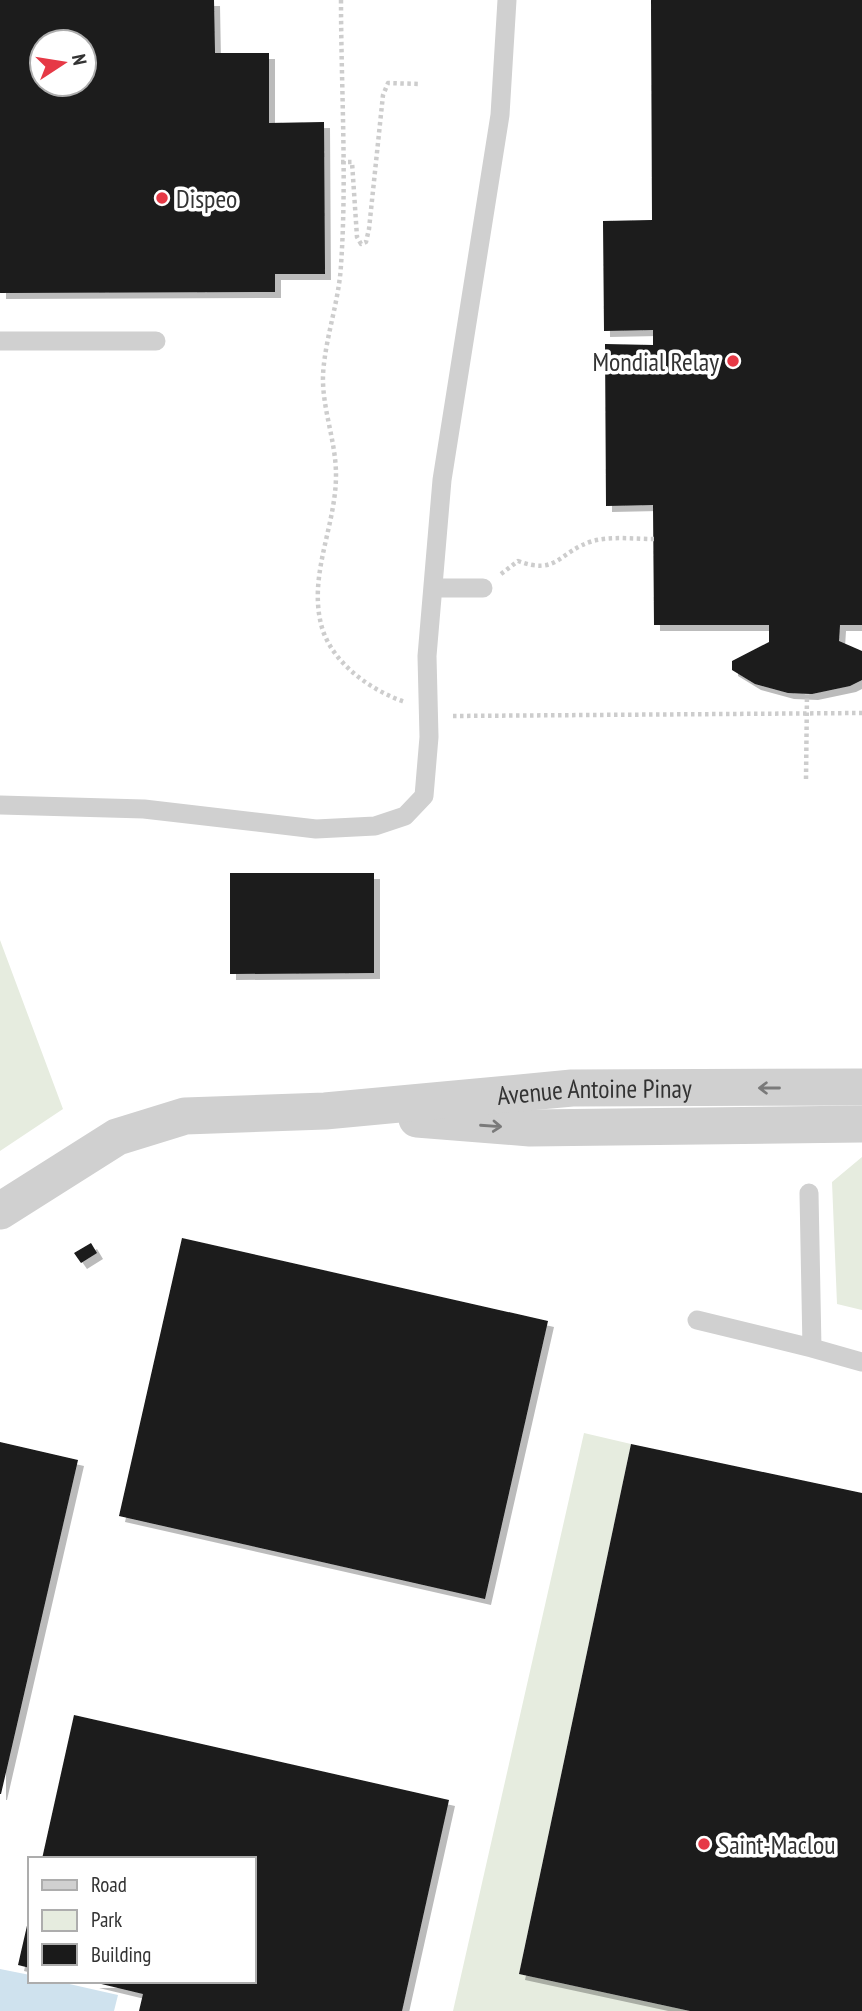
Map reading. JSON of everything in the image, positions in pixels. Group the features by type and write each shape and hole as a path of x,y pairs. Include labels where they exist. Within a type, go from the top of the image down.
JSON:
{"street":[{"path":"808,1087 808,1125"},
{"name":"Avenue Antoine Pinay","path":"0,1211 95,1149 136,1129 161,1121 214,1113 326,1111 552,1089 862,1087"},
{"name":"Avenue Antoine Pinay","path":"326,1111 507,1127 862,1124"}],"lane":[{"path":"0,805 144,810 316,829 374,826 405,816 424,796 429,737 427,656 442,480 500,115 507,0"},
{"path":"0,341 156,341"},
{"path":"433,588 483,588"},
{"path":"809,1193 812,1348"},
{"path":"697,1320 862,1362"}],"path":[{"path":"341,162 352,162 357,237 361,244 366,242 369,229 383,95 388,83 419,84"},
{"path":"483,588 518,561 537,568 555,563 594,540 654,539"},
{"path":"806,779 807,694"}],"green space":[{"path":"0,940 63,1109 0,1151"},
{"path":"862,1157 862,1310 837,1304 832,1182"},
{"path":"584,1433 631,1444 519,1974 690,2011 453,2011"}],"water":[{"path":"0,1969 28,1975 28,1983 65,1983 118,1995 114,2011 0,2011"}],"building":[{"name":"Dispeo","path":"0,0 214,0 215,53 269,53 269,123 324,122 325,274 275,274 275,292 0,293"},
{"name":"Mondial Relay","path":"651,0 862,0 862,625 840,625 839,641 862,651 862,680 850,686 812,694 788,693 755,684 732,670 732,661 769,642 769,625 654,625 653,505 606,506 605,344 653,345 653,330 604,331 603,221 652,220"},
{"path":"230,873 374,873 374,973 230,974"},
{"path":"182,1238 548,1321 485,1599 119,1516"},
{"path":"91,1243 97,1253 81,1263 74,1253"},
{"path":"0,1442 78,1460 1,1794 0,1794"},
{"name":"Saint-Maclou","path":"631,1444 862,1493 862,2011 690,2011 519,1974"},
{"path":"74,1715 449,1800 402,2011 139,2011 143,1994 97,1983 256,1983 256,1857 42,1857"},
{"path":"28,1921 28,1968 18,1965"}],"place":[{"name":"Dispeo","path":"162,198"},
{"name":"Mondial Relay","path":"733,361"},
{"name":"Saint-Maclou","path":"704,1844"}]}
